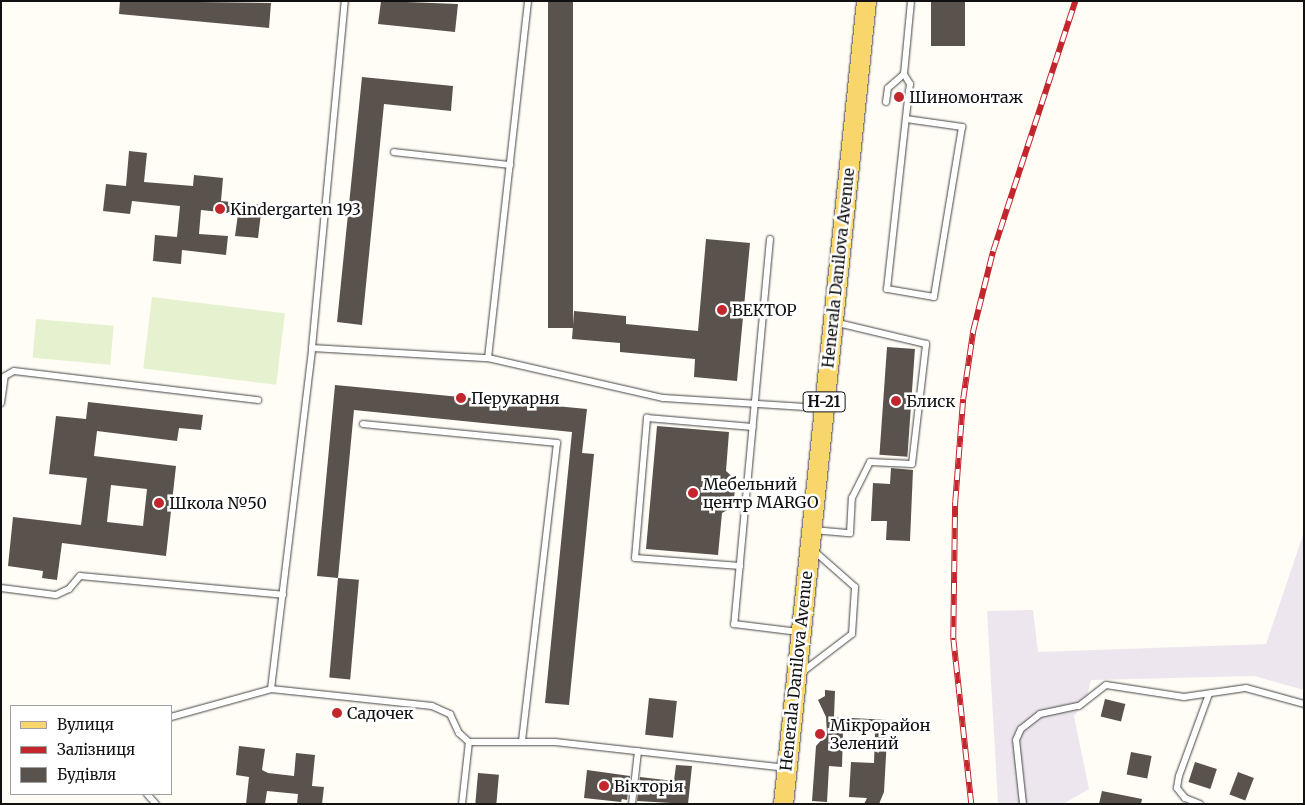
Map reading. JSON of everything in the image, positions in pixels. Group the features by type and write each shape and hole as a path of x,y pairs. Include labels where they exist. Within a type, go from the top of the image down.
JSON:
{"main road":[{"name":"Henerala Danilova Avenue","path":"783,804 866,1"}],"lane":[{"path":"271,689 312,348 345,1"},
{"path":"488,358 528,1"},
{"path":"906,119 962,127 934,297 887,289 906,119 910,84 904,74 912,1"},
{"path":"886,102 888,88 904,74"},
{"path":"394,152 510,165"},
{"path":"770,238 734,624 800,632"},
{"path":"810,538 850,533 852,498 870,462 912,464 926,344 833,322"},
{"path":"312,348 488,358 664,398 755,406 824,408"},
{"path":"1,403 5,376 14,371 258,400"},
{"path":"740,566 635,558 647,418 753,427"},
{"path":"363,424 556,443 522,742"},
{"path":"796,677 852,634 855,588 810,538"},
{"path":"1,588 56,595 69,589 80,576 282,595"},
{"path":"1023,804 1016,740 1031,719 1063,708 1079,706 1106,685 1184,697 1246,688 1304,704"},
{"path":"172,717 271,689 432,706 450,714 459,733 469,742 554,742 786,768"},
{"path":"1200,804 1184,798 1178,788 1178,776 1209,694"},
{"path":"462,804 469,742"},
{"path":"632,804 638,751"}],"shaded area":[{"path":"1304,532 1304,690 1254,676 1091,680 1086,701 1074,716 1089,789 1063,804 998,804 987,611 1033,610 1038,652 1266,644"}],"green space":[{"path":"152,297 285,313 276,385 143,368"},
{"path":"36,319 114,326 110,365 33,358"}],"building":[{"path":"120,1 271,3 269,28 119,14"},
{"path":"381,1 458,4 455,32 378,24"},
{"path":"548,1 573,1 573,328 548,328"},
{"path":"931,1 965,1 965,46 931,46"},
{"path":"362,77 453,86 451,111 384,104 362,325 337,322"},
{"name":"Kindergarten 193","path":"129,151 147,153 144,182 193,186 194,175 223,178 221,201 262,205 258,238 235,236 238,214 201,210 199,234 228,236 226,255 182,250 181,264 153,261 155,235 177,237 180,206 132,201 130,214 103,211 106,184 126,186"},
{"name":"ВЕКТОР","path":"706,239 750,243 737,381 694,377 695,359 620,352 620,343 572,339 574,311 626,316 626,324 698,331"},
{"name":"Блиск","path":"887,347 915,349 907,457 879,455"},
{"path":"335,385 587,409 582,453 594,454 569,705 545,703 572,432 354,410 338,578 317,576"},
{"name":"Школа №50","path":"88,402 203,415 201,430 179,428 177,441 97,431 94,456 176,466 166,556 62,543 57,580 42,578 43,571 8,566 13,517 81,525 87,478 49,474 56,416 86,419","holes":["111,485 147,489 143,526 107,522"]},
{"name":"Мебельний центр MARGO","path":"657,426 729,432 726,471 736,480 733,507 722,513 718,555 646,549"},
{"path":"891,468 913,470 910,541 886,540 887,521 871,521 873,483 890,484"},
{"path":"338,578 359,580 350,679 329,678"},
{"path":"825,690 835,691 834,717 888,720 884,792 879,804 864,804 867,798 849,797 851,762 874,763 875,732 843,731 842,767 829,766 827,802 812,801 816,746 827,734 826,717 818,700 825,696"},
{"path":"649,698 677,701 673,738 645,735"},
{"path":"1105,699 1125,704 1121,722 1101,716"},
{"path":"239,746 265,749 262,770 268,773 294,776 296,753 315,755 312,786 324,787 322,804 297,804 298,794 267,791 265,804 246,804 249,777 236,775"},
{"path":"1131,752 1152,756 1147,779 1127,775"},
{"path":"1195,762 1217,769 1210,789 1189,782"},
{"path":"676,765 692,766 688,804 637,801 640,777 674,781"},
{"name":"Вікторія","path":"587,770 630,776 627,800 622,799 621,802 584,798"},
{"path":"1238,772 1254,778 1245,800 1229,794"},
{"path":"478,773 499,775 496,804 475,804"},
{"path":"1102,791 1142,799 1141,804 1099,804"}],"railway":[{"path":"971,804 953,638 955,502 963,399 973,331 993,251 1075,1"}],"place":[{"name":"Шиномонтаж","path":"899,97"},
{"name":"Kindergarten 193","path":"220,209"},
{"name":"ВЕКТОР","path":"722,310"},
{"name":"Перукарня","path":"461,398"},
{"name":"Блиск","path":"896,401"},
{"name":"Мебельний центр MARGO","path":"693,493"},
{"name":"Школа №50","path":"159,503"},
{"name":"Садочек","path":"337,713"},
{"name":"Мікрорайон Зелений","path":"820,734"},
{"name":"Вікторія","path":"604,786"}]}
